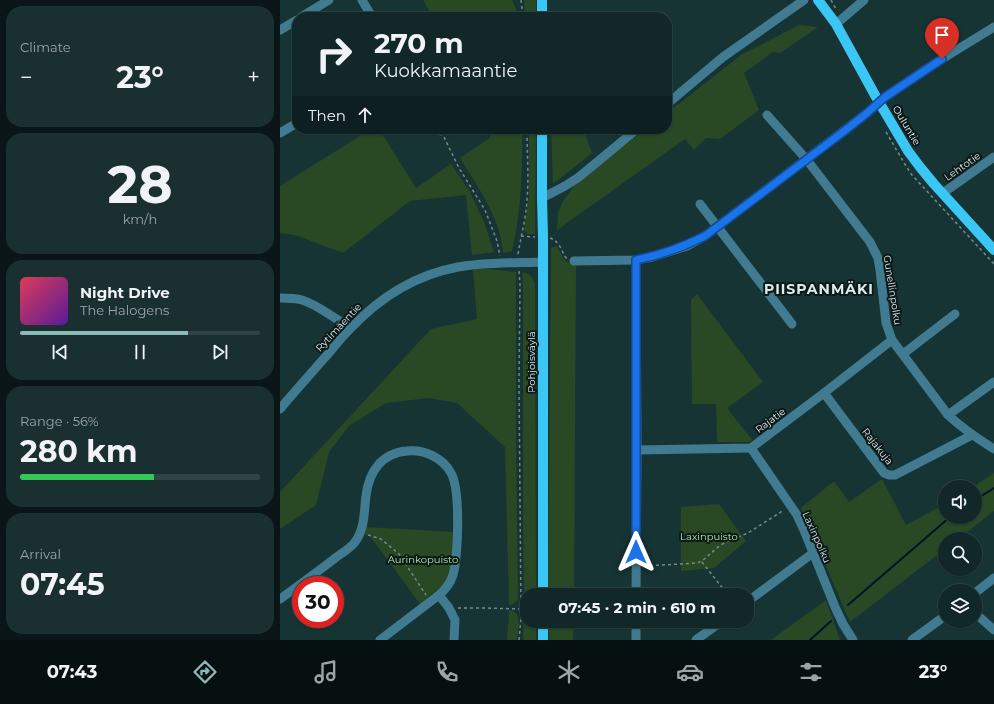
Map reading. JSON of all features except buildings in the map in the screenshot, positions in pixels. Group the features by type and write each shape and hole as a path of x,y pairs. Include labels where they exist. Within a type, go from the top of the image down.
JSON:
{"main road":[{"path":"542,0 542,12"},
{"name":"Ouluntie","path":"818,0 836,24 879,103 908,151 920,167 994,250"},
{"name":"Pohjoisväylä","path":"542,134 543,588"},
{"path":"543,628 543,640"}],"street":[{"path":"309,12 329,0"},
{"path":"362,0 369,12"},
{"path":"672,100 723,57 804,0"},
{"path":"836,24 864,0"},
{"path":"280,30 292,23"},
{"path":"574,261 636,260 652,257 687,246 705,236 807,160 885,97 929,67 994,27"},
{"name":"Gunellinpolku","path":"767,115 807,160 874,249 878,258 880,270 886,322 892,340 948,415 958,425 994,449"},
{"path":"280,133 292,126"},
{"path":"542,198 579,177 631,134"},
{"name":"Lehtotie","path":"943,193 994,157"},
{"path":"700,204 792,324"},
{"path":"636,260 636,588"},
{"name":"Rytimäentie","path":"280,409 349,329 373,306 410,283 457,267 473,264 543,262"},
{"path":"280,298 292,298 319,308 349,329"},
{"path":"903,354 955,314"},
{"name":"Rajatie","path":"751,448 892,340"},
{"path":"948,415 994,382"},
{"name":"Rajakuja","path":"824,393 884,473 889,475 895,475 972,435"},
{"path":"637,450 751,448"},
{"name":"Laxinpolku","path":"751,448 790,505 800,523 835,607 853,640"},
{"path":"280,599 355,542 364,522 366,494 370,479 376,467 382,461 399,452 417,451 431,455 444,464 451,473 455,484 457,498 456,556 452,576 447,588 380,640"},
{"path":"754,597 813,553"},
{"path":"982,587 994,578"},
{"path":"439,595 449,608 455,620 454,640"},
{"path":"982,619 994,630"},
{"path":"912,640 938,621"},
{"path":"636,628 636,640"},
{"path":"696,640 712,628"}],"path":[{"path":"521,0 522,12"},
{"path":"442,134 459,168 485,210 495,235 501,257"},
{"path":"521,236 535,237"},
{"path":"552,238 558,243 568,261 574,261"},
{"path":"519,271 519,640"},
{"path":"636,567 697,563 702,561 718,547 748,533 790,505"},
{"path":"360,532 381,540 399,554 430,602"},
{"path":"702,561 723,588"},
{"path":"449,608 520,609"}],"green space":[{"path":"423,0 512,0 517,12 430,12"},
{"path":"524,0 536,0 536,12 525,12"},
{"path":"799,25 818,27 780,53 773,52 744,73 759,110 720,139 706,138 694,150 685,139 557,230 558,213 563,201 576,183 640,134 672,134 672,109 741,55"},
{"path":"363,134 382,134 416,188 451,164 470,192 484,222 494,252 472,255 466,195 410,201 343,253 295,235 280,233 280,186"},
{"path":"490,134 522,134 522,175 518,222 512,251 503,253 498,227 493,215 481,191 460,158 490,138"},
{"path":"529,134 536,134 535,234 527,234 524,230 529,196"},
{"path":"551,134 585,134 592,153 553,184"},
{"path":"556,246 565,261 576,264 574,588 548,588 551,248"},
{"path":"473,269 516,272 518,598 515,603 509,605 505,447 457,403 429,398 386,403 349,426 329,452 316,505 280,529 280,492 431,329 477,319"},
{"path":"522,272 530,276 535,284 536,588 524,588"},
{"path":"697,294 763,382 727,408 752,440 749,442 717,442 716,404 692,404 691,300"},
{"path":"994,473 994,511 982,520 982,481"},
{"path":"882,479 906,525 938,508 938,524 977,524 967,532 938,532 938,554 850,622 801,508 834,481 849,502"},
{"name":"Laxinpuisto","path":"719,504 746,541 714,568 681,571 681,507"},
{"name":"Aurinkopuisto","path":"366,527 455,532 449,575 444,584 420,604 370,536 363,534"},
{"path":"826,600 840,640 771,640"},
{"path":"509,610 513,611 518,617 519,626 517,640 507,640"},
{"path":"523,628 536,628 536,640 523,640"},
{"path":"549,628 574,628 573,640 549,640"}],"waterway":[{"path":"982,496 994,488"},
{"path":"848,605 942,524"},
{"path":"810,640 831,621"}],"district":[{"name":"PIISPANMÄKI","path":"819,289"}],"route":[{"path":"636,552 636,260 652,257 687,246 705,236 807,160 885,97 942,59"}]}
